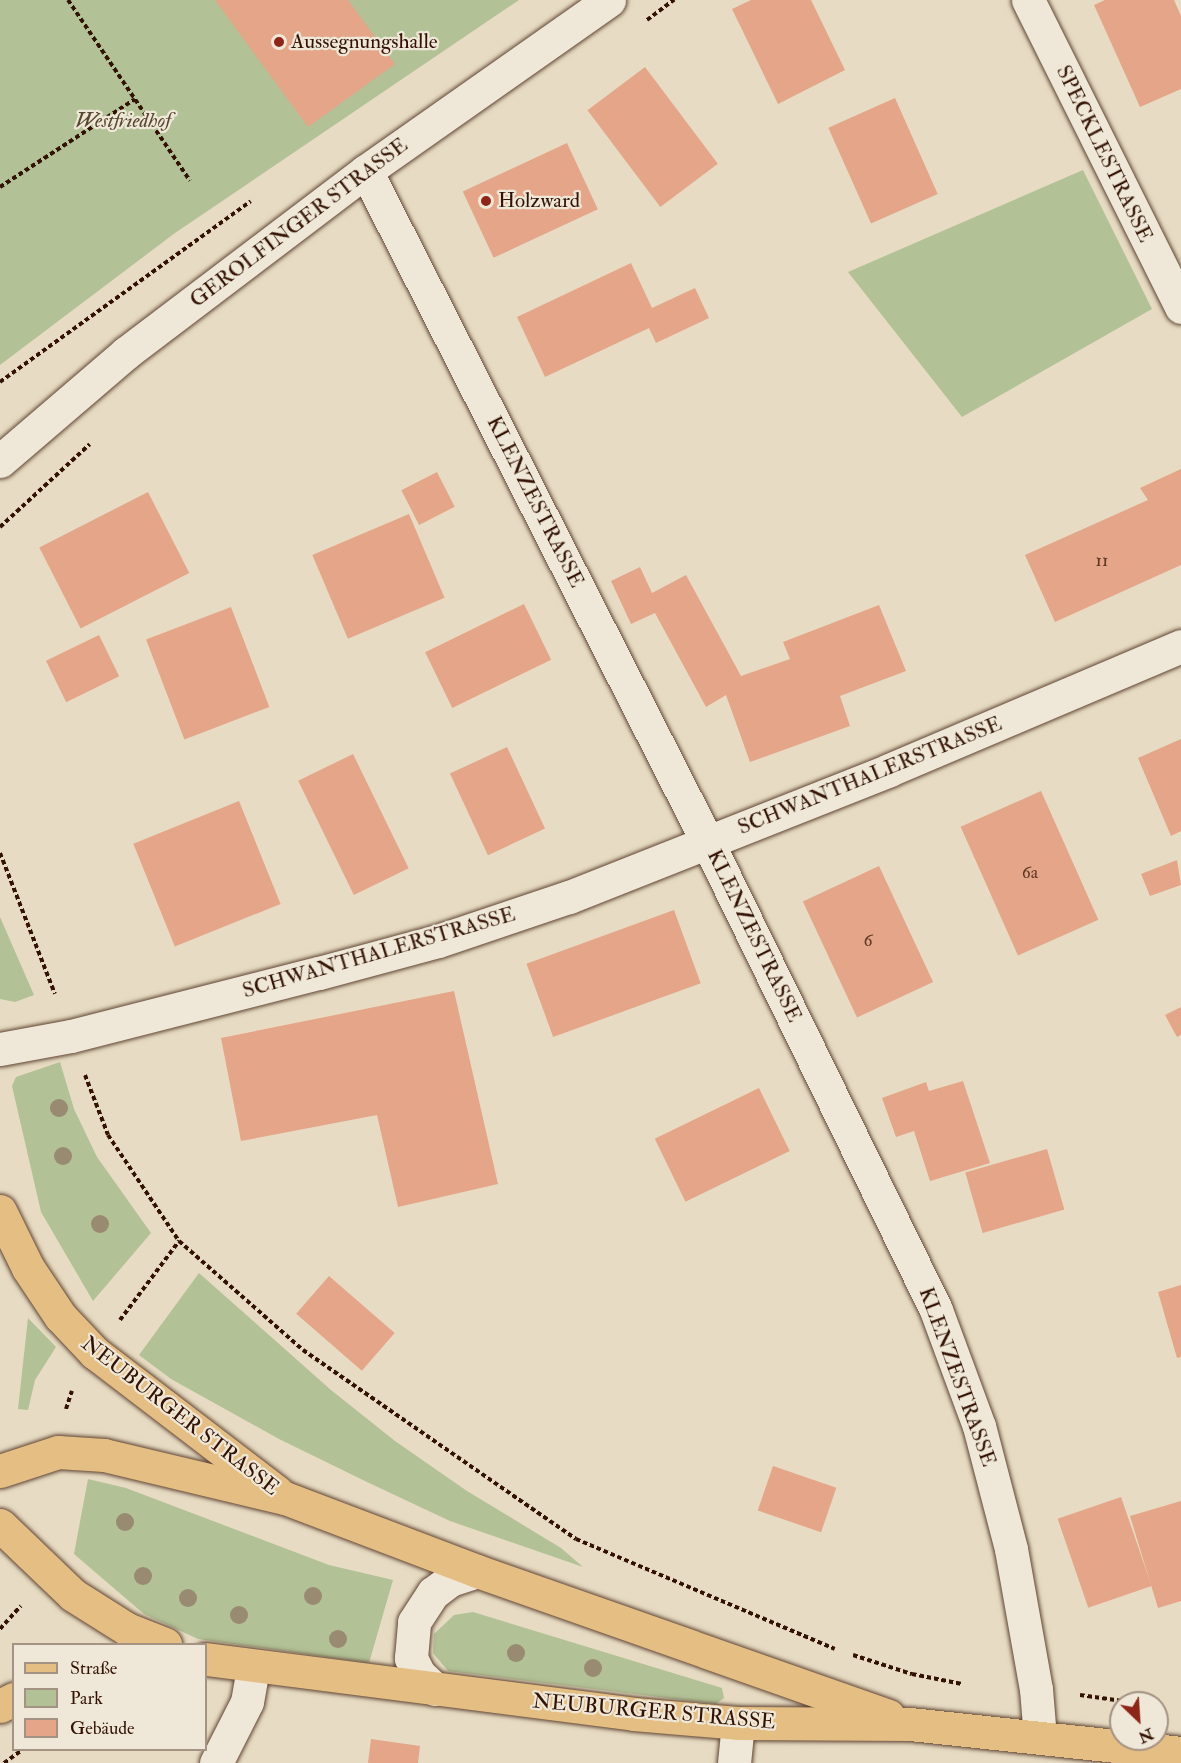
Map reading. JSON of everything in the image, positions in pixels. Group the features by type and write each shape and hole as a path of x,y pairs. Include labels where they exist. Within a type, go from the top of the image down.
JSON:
{"main road":[{"name":"NEUBURGER STRASSE","path":"0,1211 28,1268 60,1316 95,1353 285,1498"},
{"name":"NEUBURGER STRASSE","path":"0,1471 58,1452 104,1455 285,1498 477,1571 910,1724"},
{"path":"0,1525 73,1595 127,1629 162,1643"},
{"name":"NEUBURGER STRASSE","path":"207,1659 253,1668 738,1723 910,1724 1181,1753"}],"street":[{"name":"GEROLFINGER STRASSE","path":"0,461 126,353 366,171 609,0"},
{"name":"SPECKLESTRASSE","path":"1028,0 1181,307"},
{"name":"KLENZESTRASSE","path":"366,171 707,842 936,1310 979,1426 1011,1549 1036,1689 1040,1738"},
{"name":"SCHWANTHALERSTRASSE","path":"0,1049 71,1036 438,941 569,897 911,761 1181,646"},
{"path":"435,1689 419,1674 411,1658 414,1622 433,1593 450,1580 477,1571"},
{"path":"216,1763 247,1702 253,1668"},
{"path":"734,1763 738,1723"}],"path":[{"path":"68,0 190,181"},
{"path":"0,187 135,99"},
{"path":"95,1353 179,1241 303,1350 576,1539 839,1650"},
{"path":"849,1654 912,1674 964,1684"},
{"path":"1036,1689 1109,1698"},
{"path":"4,1763 19,1751"}],"green space":[{"name":"Westfriedhof","path":"0,0 519,0 175,233 0,365"},
{"path":"1083,170 1152,309 962,417 848,272"},
{"path":"0,917 34,995 15,1002 0,999"},
{"path":"60,1062 74,1109 97,1157 151,1233 93,1301 41,1212 12,1086 16,1077"},
{"path":"199,1273 331,1390 395,1441 467,1491 561,1548 583,1567 450,1521 367,1482 279,1439 171,1379 139,1355"},
{"path":"28,1318 56,1347 35,1380 28,1410 18,1409"},
{"path":"88,1479 126,1488 329,1565 393,1580 369,1663 198,1639 144,1614 74,1554"},
{"path":"473,1612 722,1688 724,1698 716,1704 448,1671 433,1653 434,1634 454,1615"}],"building":[{"path":"215,0 348,0 395,64 308,127"},
{"path":"751,0 811,0 845,70 778,104 732,9"},
{"path":"1105,0 1174,0 1181,16 1181,89 1140,107 1094,5"},
{"path":"645,67 718,164 660,207 587,110"},
{"path":"895,98 938,194 871,224 828,128"},
{"path":"567,143 598,209 494,258 463,192"},
{"path":"631,263 652,308 695,288 709,318 656,343 649,328 545,377 517,317"},
{"path":"1181,469 1181,565 1055,622 1025,555 1148,500 1140,488"},
{"path":"437,472 455,507 419,525 401,490"},
{"path":"148,492 189,573 81,628 39,547"},
{"path":"409,514 445,598 348,639 312,555"},
{"path":"640,567 652,593 686,575 741,676 790,659 783,642 879,605 906,671 840,696 850,726 750,762 726,695 706,707 655,613 631,624 611,581"},
{"path":"524,604 551,660 452,708 425,652"},
{"path":"231,607 269,707 184,740 146,640"},
{"path":"99,635 119,676 66,702 46,661"},
{"path":"1181,739 1181,831 1171,836 1138,758"},
{"path":"507,747 545,829 488,855 450,774"},
{"path":"353,754 409,868 354,895 298,781"},
{"path":"1041,791 1098,920 1018,956 961,827"},
{"path":"239,801 281,904 175,947 133,844"},
{"path":"1177,860 1181,885 1150,896 1141,874"},
{"path":"879,866 933,982 857,1018 803,901"},
{"path":"674,910 701,983 553,1037 526,964"},
{"path":"454,991 498,1184 398,1207 377,1115 241,1141 221,1038"},
{"path":"1181,1007 1181,1035 1177,1037 1165,1015"},
{"path":"963,1081 990,1163 930,1181 914,1131 896,1137 882,1098 926,1082 929,1091"},
{"path":"759,1088 790,1151 685,1202 655,1139"},
{"path":"1047,1149 1064,1210 983,1233 965,1172"},
{"path":"329,1276 395,1333 362,1371 296,1314"},
{"path":"1181,1285 1181,1357 1177,1358 1158,1292"},
{"path":"773,1466 836,1488 821,1532 758,1510"},
{"path":"1121,1497 1152,1586 1088,1608 1058,1519"},
{"path":"1181,1501 1181,1601 1158,1608 1130,1516"},
{"path":"371,1739 420,1746 418,1763 368,1763"}],"place":[{"name":"Aussegnungshalle","path":"279,42"},
{"name":"Holzward","path":"486,201"}]}
